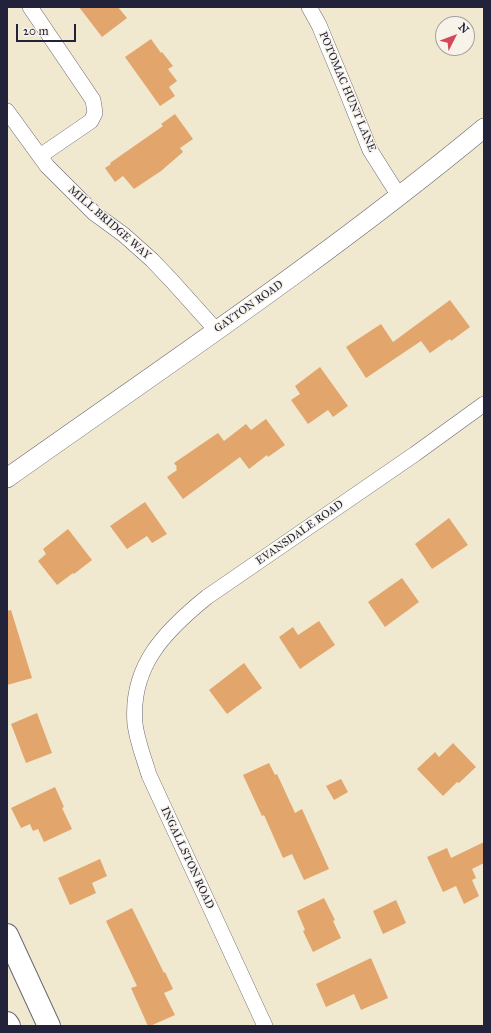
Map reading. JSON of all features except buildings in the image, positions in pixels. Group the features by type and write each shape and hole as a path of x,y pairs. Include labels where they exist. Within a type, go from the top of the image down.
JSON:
{"main road":[{"path":"7,935 49,1026"}],"street":[{"path":"30,7 93,100 95,113 91,121 40,156"},
{"name":"POTOMAC HUNT LANE","path":"309,7 343,83 370,150 399,196"},
{"name":"MILL BRIDGE WAY","path":"7,111 40,156 72,192 152,260 216,330"},
{"name":"GAYTON ROAD","path":"7,478 322,255 484,128"},
{"name":"EVANSDALE ROAD","path":"138,684 152,652 182,617 207,597 415,454 484,404"},
{"name":"INGALLSTON ROAD","path":"138,684 135,699 135,725 149,775 265,1026"}]}
